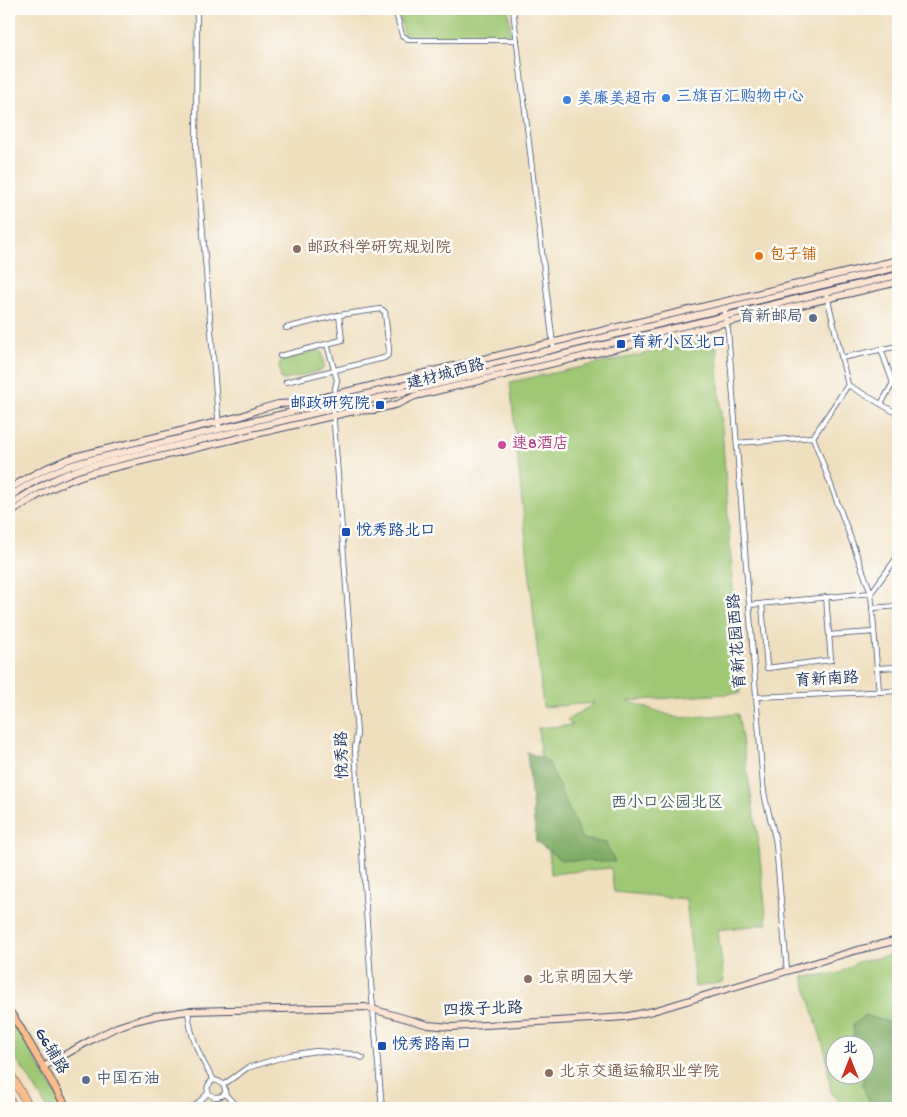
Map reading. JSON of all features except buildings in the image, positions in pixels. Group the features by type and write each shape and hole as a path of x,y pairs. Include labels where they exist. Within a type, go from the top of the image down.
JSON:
{"highway":[{"path":"9,1072 30,1108"},
{"path":"9,1099 14,1108"}],"main road":[{"name":"G6辅路","path":"9,1011 67,1108"}],"street":[{"path":"197,9 196,148 219,425"},
{"path":"395,9 402,35 409,40 517,40"},
{"path":"513,9 553,349"},
{"name":"建材城西路","path":"9,514 42,492 81,476 553,349 898,260"},
{"name":"建材城西路","path":"9,506 42,485 80,470 475,375 553,349 898,267"},
{"name":"建材城西路","path":"827,296 898,275"},
{"name":"建材城西路","path":"9,489 41,470 73,457 219,425 333,409 374,410 398,404 415,396 726,319 898,282"},
{"path":"827,296 848,385 898,414"},
{"name":"育新花园西路","path":"724,308 737,443 764,795 775,834 788,971"},
{"path":"286,328 339,315 381,309 385,312 388,355 384,358 286,382"},
{"path":"280,356 342,340 339,315"},
{"name":"建材城西路","path":"9,497 38,480 71,465 219,425 278,404 299,403 334,394 553,349 726,319"},
{"name":"悦秀路","path":"327,344 337,380 333,409 357,734 355,749 373,1008 382,1108"},
{"path":"841,358 898,346"},
{"path":"881,350 892,383"},
{"path":"475,375 506,375"},
{"path":"881,404 892,383 898,381"},
{"path":"813,437 848,385"},
{"path":"737,443 813,437"},
{"path":"813,437 871,593 879,692"},
{"path":"749,604 871,593 898,556"},
{"path":"762,604 767,668 832,660 826,597"},
{"path":"872,608 898,606"},
{"path":"829,635 874,632"},
{"path":"877,668 898,666"},
{"name":"育新南路","path":"756,697 898,691"},
{"name":"四拨子北路","path":"43,1067 100,1035 135,1021 188,1011 358,1006 373,1008 428,1025 451,1028 631,1016 898,940"},
{"path":"188,1011 193,1039 206,1068 214,1080 223,1085 224,1094 238,1108"},
{"path":"223,1085 246,1068 290,1055 316,1052 352,1054 363,1058"},
{"path":"214,1080 209,1082 208,1093 216,1098 224,1094"},
{"path":"190,1108 196,1105 208,1093"}],"green space":[{"path":"398,9 508,9 510,35 411,38 404,34"},
{"name":"西小口公园北区","path":"716,339 740,693 627,701 678,718 738,714 758,839 767,924 718,930 724,982 695,987 686,899 614,892 611,868 551,874 538,728 573,725 567,720 595,703 543,707 510,382"},
{"path":"318,350 322,352 324,367 322,370 285,380 281,379 279,364 282,360"},
{"path":"527,752 548,761 582,839 606,843 615,862 561,860 536,841"},
{"path":"898,954 898,1108 845,1108 831,1092 830,1084 874,1084 874,1034 824,1034 824,1048 803,977 840,973 857,962"},
{"path":"865,1015 898,1027 898,1108 872,1108 863,1084 874,1084 874,1034 853,1034 853,1025"},
{"path":"9,1016 64,1108 47,1108 9,1049"}],"place":[{"name":"三旗百汇购物中心","path":"666,98"},
{"name":"美廉美超市","path":"567,100"},
{"name":"邮政科学研究规划院","path":"297,249"},
{"name":"包子铺","path":"759,256"},
{"name":"育新邮局","path":"813,318"},
{"name":"育新小区北口","path":"621,344"},
{"name":"邮政研究院","path":"380,405"},
{"name":"速8酒店","path":"502,445"},
{"name":"悦秀路北口","path":"346,532"},
{"name":"北京明园大学","path":"528,979"},
{"name":"悦秀路南口","path":"382,1046"},
{"name":"北京交通运输职业学院","path":"549,1073"},
{"name":"中国石油","path":"86,1080"}]}
